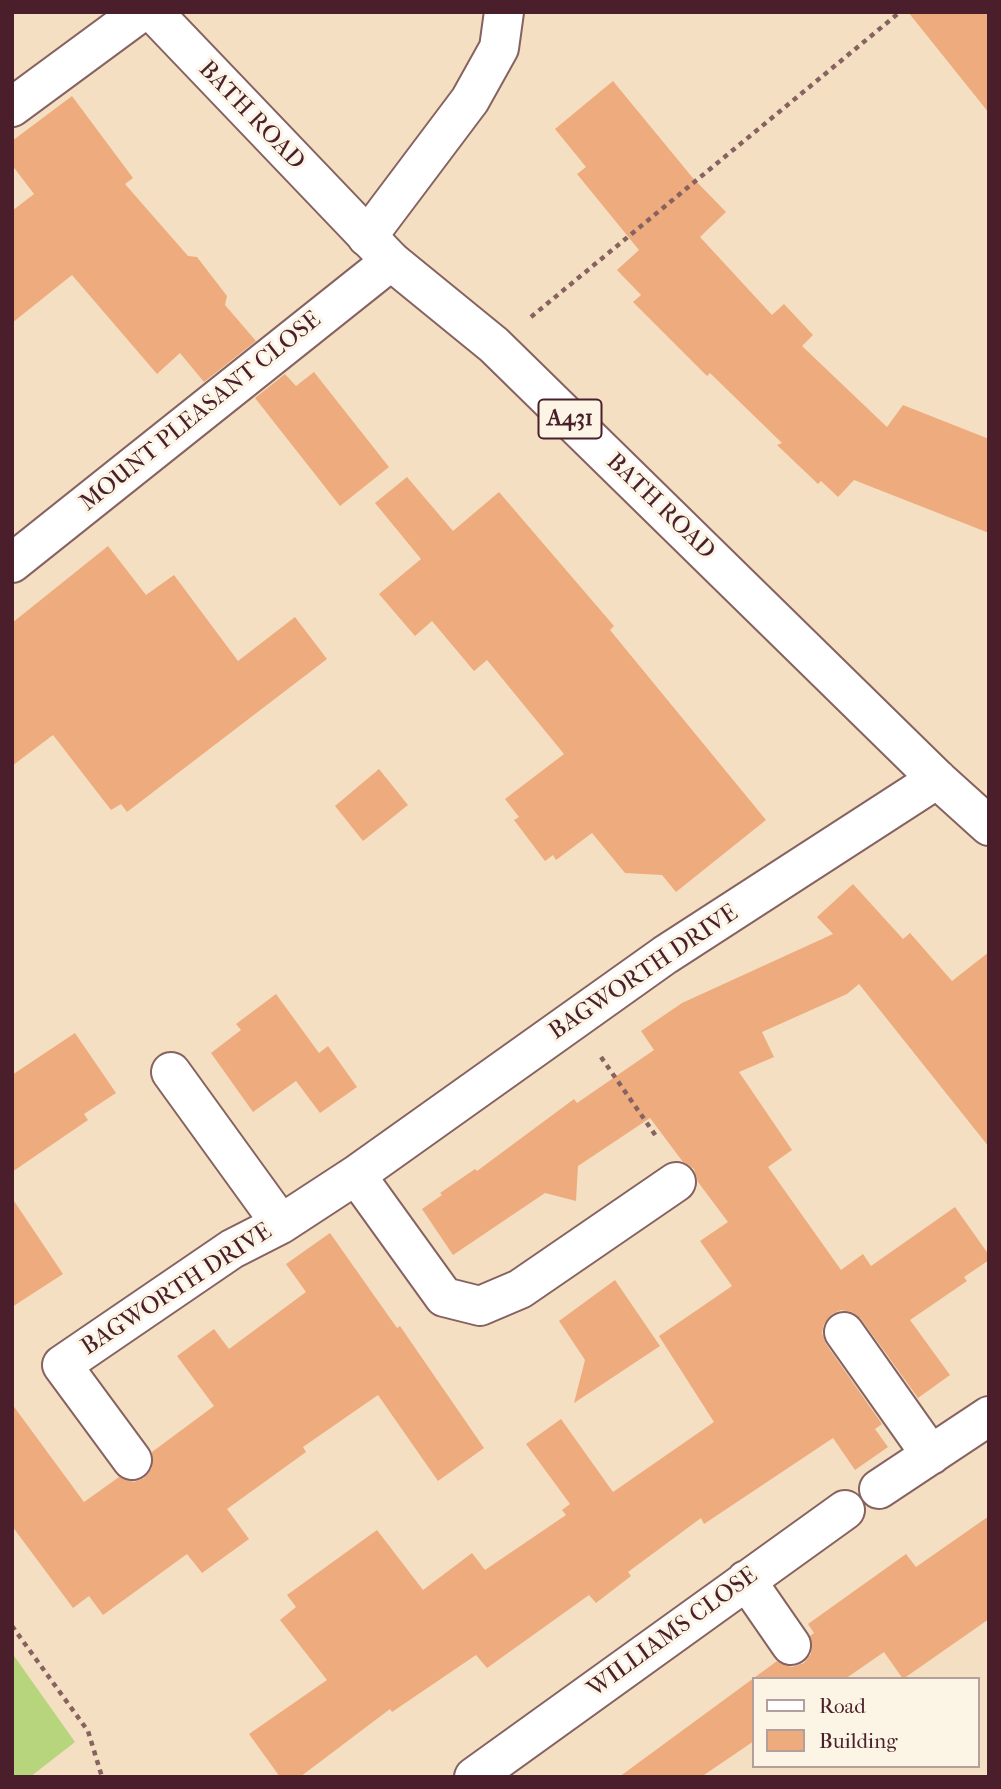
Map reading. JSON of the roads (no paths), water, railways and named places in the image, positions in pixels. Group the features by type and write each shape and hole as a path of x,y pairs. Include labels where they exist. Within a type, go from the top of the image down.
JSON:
{"street":[{"path":"12,107 141,12"},
{"name":"BATH ROAD","path":"153,12 379,249 494,345 937,779 989,825"},
{"name":"MOUNT PLEASANT CLOSE","path":"12,563 379,249 499,48 504,12"},
{"name":"BAGWORTH DRIVE","path":"132,1460 62,1365 232,1250 281,1224 356,1175 664,955 937,779"},
{"path":"171,1072 281,1224"},
{"path":"356,1175 444,1297 480,1306 520,1289 676,1182"},
{"path":"844,1332 931,1455"},
{"path":"879,1489 989,1416"},
{"name":"WILLIAMS CLOSE","path":"497,1770 746,1580 845,1510"},
{"path":"746,1580 790,1645"}]}
